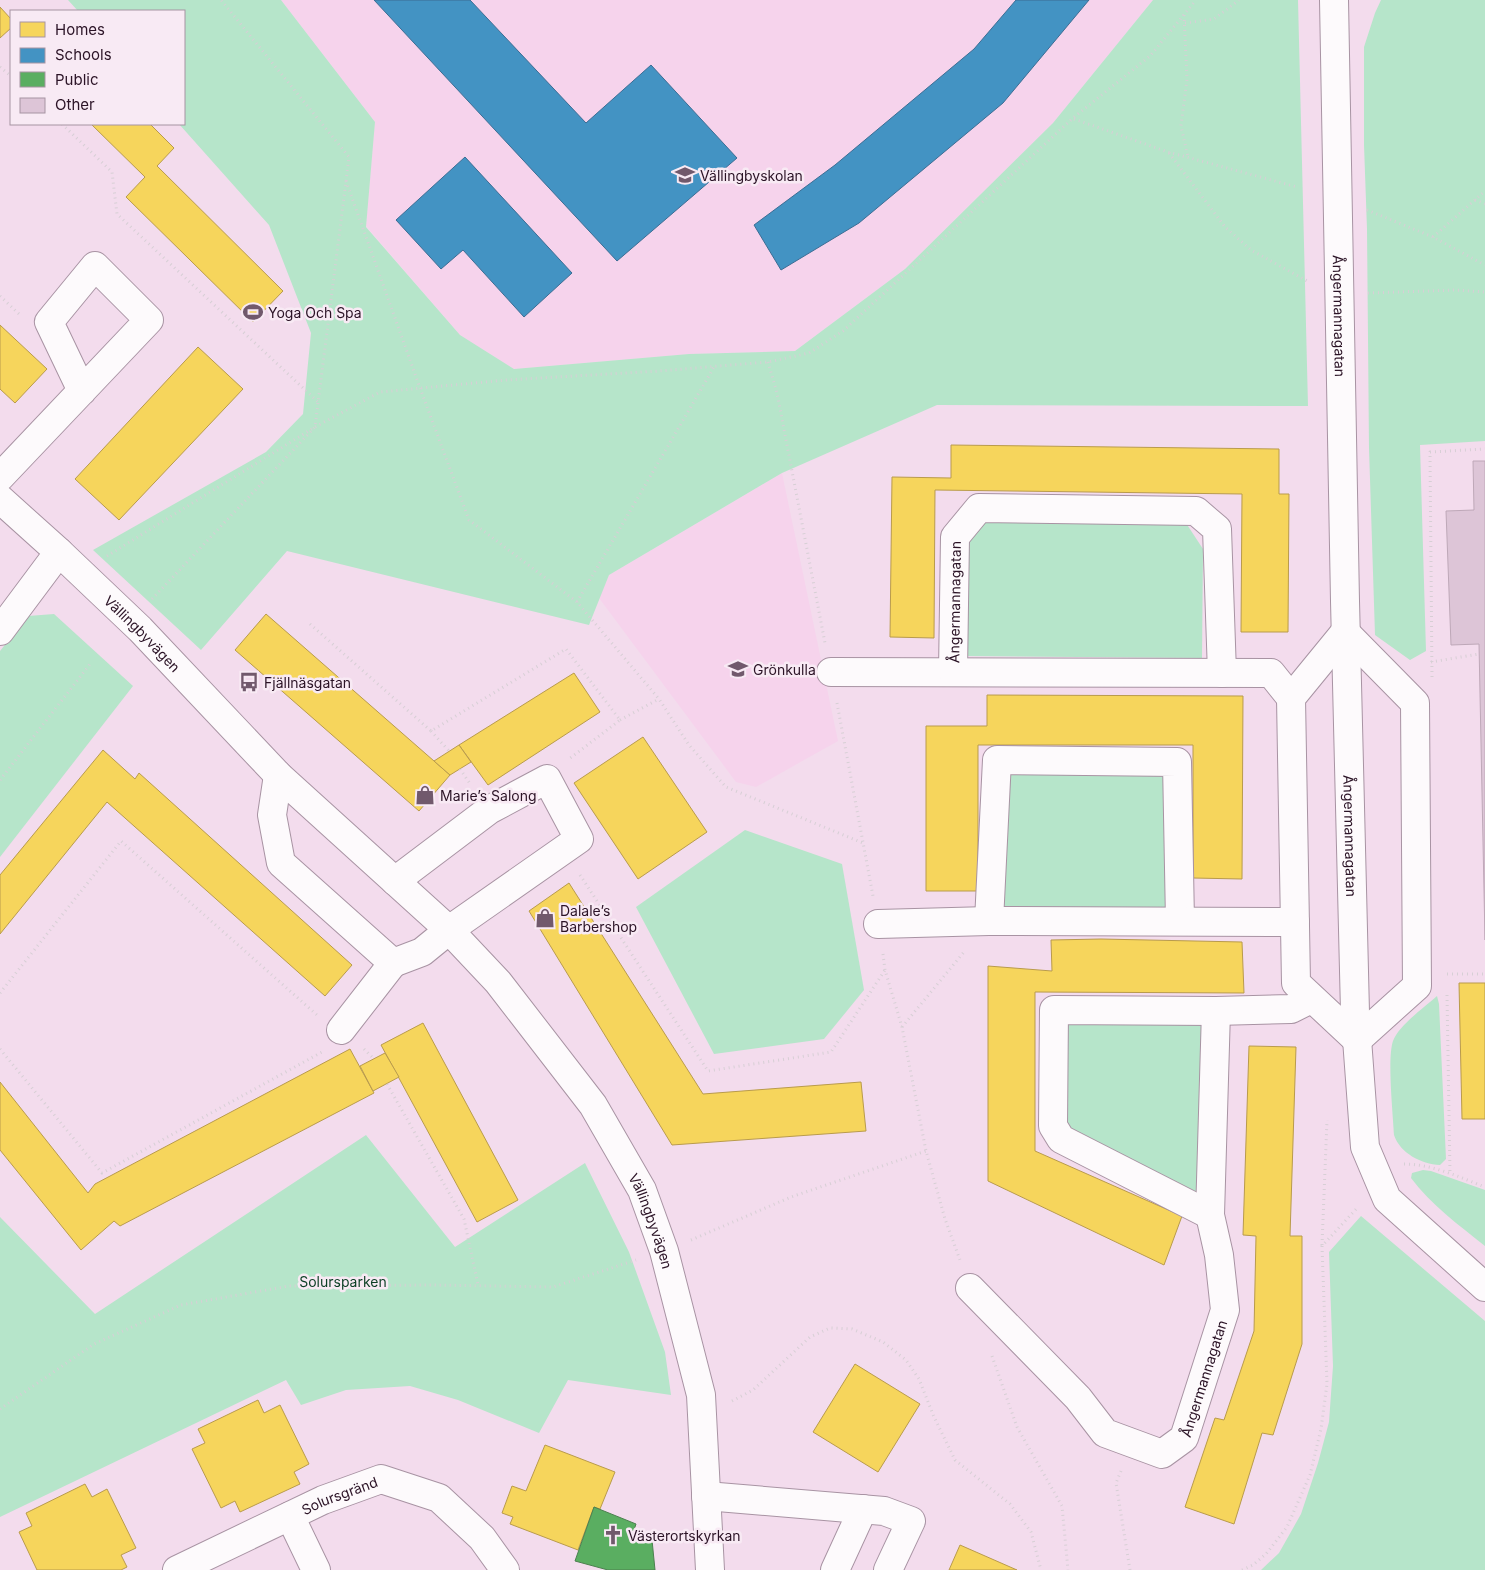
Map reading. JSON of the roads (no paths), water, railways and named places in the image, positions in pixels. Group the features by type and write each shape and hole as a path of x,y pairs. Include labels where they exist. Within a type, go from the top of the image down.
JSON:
{"street":[{"name":"Ångermannagatan","path":"1334,0 1355,1012 1366,1147 1387,1199 1485,1287"},
{"path":"0,476 82,391"},
{"name":"Vällingbyvägen","path":"0,499 60,552 140,629 278,775 450,930 498,982 593,1106 642,1190 664,1251 701,1395 710,1570"},
{"name":"Ångermannagatan","path":"953,672 955,537 979,508 1196,511 1217,528 1222,673"},
{"path":"0,632 60,552"},
{"path":"1346,632 1415,703 1417,986 1358,1040 1296,984 1291,698 1346,632"},
{"name":"Ångermannagatan","path":"831,672 1272,673 1291,698"},
{"path":"990,921 997,760 1007,760 1177,762 1180,921"},
{"path":"278,775 272,815 281,863 393,963"},
{"path":"341,1030 393,963 422,952 579,839 546,779 489,810 395,881"},
{"path":"878,924 990,921 1295,922"},
{"path":"1210,1215 1061,1139 1053,1126 1054,1010 1291,1010 1311,999"},
{"name":"Ångermannagatan","path":"970,1288 1078,1398 1105,1433 1162,1454 1184,1438 1225,1310 1219,1255 1210,1215 1216,1011"},
{"name":"Solursgränd","path":"177,1570 323,1500 382,1479 439,1498 482,1538 505,1570"},
{"path":"706,1496 884,1511 911,1522 888,1570"},
{"path":"835,1570 863,1509"},
{"name":"Solursgränd","path":"290,1516 316,1570"}],"place":[{"name":"Vällingbyskolan","path":"685,175"},
{"name":"Yoga Och Spa","path":"253,312"},
{"name":"Grönkulla","path":"738,669"},
{"name":"Fjällnäsgatan","path":"249,682"},
{"name":"Marie’s Salong","path":"425,795"},
{"name":"Dalale’s Barbershop","path":"545,918"},
{"name":"Västerortskyrkan","path":"613,1535"}],"park label":[{"name":"Solursparken","path":"343,1281"}]}
